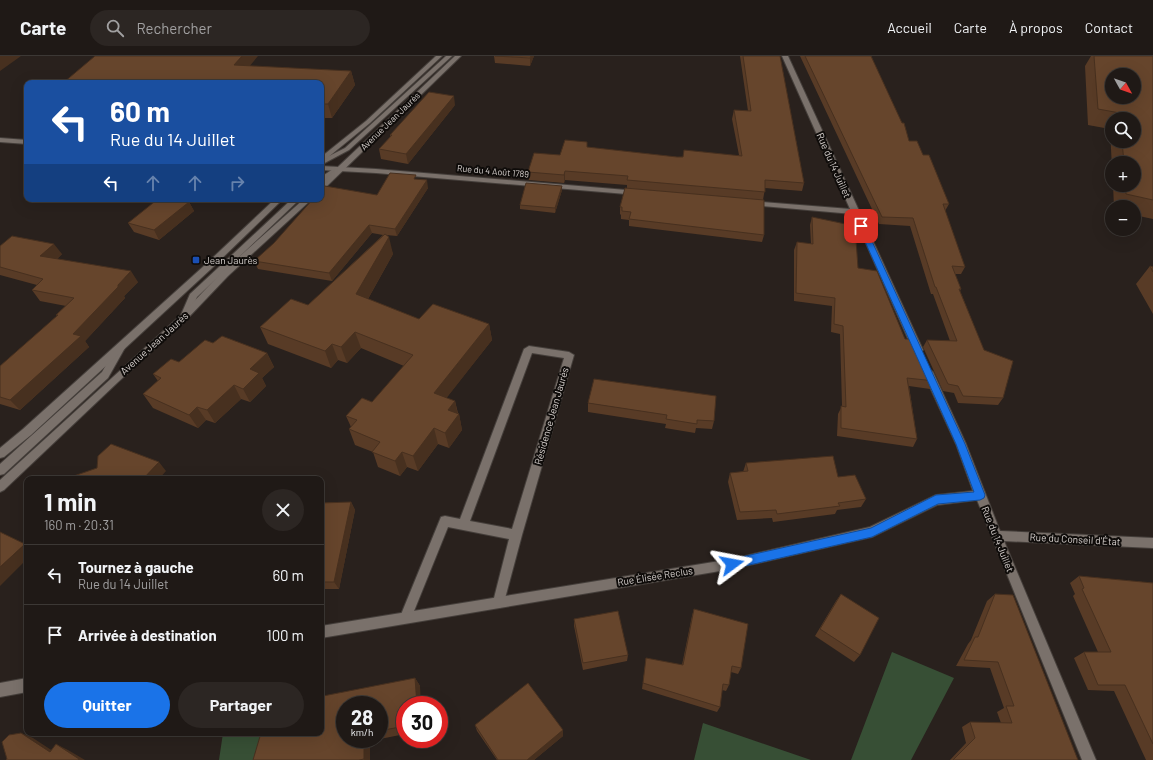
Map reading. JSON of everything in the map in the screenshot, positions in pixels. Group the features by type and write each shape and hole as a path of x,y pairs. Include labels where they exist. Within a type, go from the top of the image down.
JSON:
{"street":[{"name":"Avenue Jean Jaurès","path":"324,159 368,122 439,56"},
{"path":"324,160 347,149 449,56"},
{"name":"Avenue Jean Jaurès","path":"324,184 458,56"},
{"name":"Rue du 14 Juillet","path":"785,56 961,444 996,536 1089,760"},
{"path":"0,140 24,142"},
{"name":"Rue du 4 Août 1789","path":"324,168 376,171 643,194"},
{"path":"324,178 339,169"},
{"name":"Avenue Jean Jaurès","path":"0,454 27,432 208,267 276,202"},
{"path":"184,317 193,296 293,202"},
{"name":"Avenue Jean Jaurès","path":"0,487 114,380 184,317 226,274 305,202"},
{"path":"745,202 855,212"},
{"path":"0,471 105,375 121,346"},
{"name":"Résidence Jean Jaurès","path":"462,525 529,349 569,355 516,535 499,602"},
{"name":"Rue Élisée Reclus","path":"324,631 732,564 872,532 936,500 980,495"},
{"path":"406,617 445,521 516,535"},
{"name":"Rue du Conseil d'État","path":"996,536 1153,543"},
{"path":"0,690 24,686"}],"green space":[{"path":"892,652 954,678 911,760 851,760"},
{"path":"703,723 811,760 694,760"},
{"path":"223,736 272,736 265,760 219,760"}],"building":[{"path":"95,56 242,56 234,65 351,71 328,104 324,104 324,80 67,80"},
{"path":"495,56 531,56 530,58"},
{"path":"743,56 780,56 804,183 765,180 765,192 627,180 628,176 565,171 564,175 528,172 534,153 560,155 565,140 587,142 587,147 677,157 683,157 684,150 742,156 734,110 751,111"},
{"path":"805,56 871,56 902,123 904,123 909,141 917,141 923,155 929,155 949,204 943,204 965,267 952,266 961,289 959,289 984,350 1013,361 1003,398 963,396 958,386 948,384 927,340 957,341 935,287 913,218 882,217"},
{"path":"1094,56 1153,56 1153,200 1126,194 1126,192 1141,192 1141,156 1123,156 1123,148 1141,148 1141,112 1114,112 1098,109"},
{"path":"429,92 454,96 406,154 379,149 392,135 390,135"},
{"path":"390,173 416,175 414,179 427,180 395,229 369,225 329,273 254,261 274,243 310,202 324,202 325,186 377,195"},
{"path":"526,183 562,186 555,208 520,205"},
{"path":"625,188 764,200 764,235 629,219 631,212 622,211 622,207 620,207"},
{"path":"154,202 189,202 154,230 128,223"},
{"path":"812,217 855,226 858,268 877,271 905,339 915,339 935,381 907,378 917,439 841,428 841,406 846,407 843,326 834,324 835,298 796,293 797,242 813,244"},
{"path":"385,234 389,237 356,294 419,319 433,304 489,324 434,393 455,401 448,410 459,414 445,433 434,428 413,456 402,452 395,461 372,452 380,442 349,429 357,420 346,416 362,398 372,402 413,355 355,332 341,347 332,344 325,351 260,327 291,299 308,305"},
{"path":"12,236 54,244 40,256 131,271 118,285 118,287 73,334 81,336 10,400 0,397 0,366 58,315 56,315 74,298 32,290 43,279 0,267 0,246"},
{"path":"222,336 267,353 250,369 259,373 243,389 234,385 207,410 197,407 189,415 143,394 161,378 153,374 171,359 179,362 205,340 213,343"},
{"path":"594,379 716,396 714,421 697,420 697,424 666,419 667,415 588,403"},
{"path":"111,444 159,462 146,476 74,476 97,468 98,456"},
{"path":"833,456 838,477 855,475 866,499 838,503 840,506 777,514 776,510 740,512 730,473 748,471 746,463"},
{"path":"351,502 334,582 324,582 324,503"},
{"path":"0,532 24,544 24,545 0,567"},
{"path":"1079,576 1153,583 1153,744 1125,685 1098,685 1084,652 1111,652 1082,589 1084,588"},
{"path":"841,594 879,618 860,655 820,629"},
{"path":"995,594 1013,595 1078,760 953,760 975,738 970,722 1012,723 1006,706 1014,706 998,662 964,660 975,637 978,637"},
{"path":"694,609 748,624 741,668 732,666 729,685 723,684 720,707 643,683 646,658 683,665"},
{"path":"618,611 628,655 583,663 574,619"},
{"path":"415,678 416,696 396,696 396,728 388,729 388,696 336,696 336,748 364,748 364,759 253,760 260,736 324,736 324,696"},
{"path":"528,683 563,730 527,760 498,760 475,725"},
{"path":"21,733 50,752 56,744 79,759 6,760 2,742 9,735"}],"place":[{"name":"Jean Jaurès","path":"196,260"}],"route":[{"path":"732,564 872,532 936,500 980,495 961,444 861,226"}]}
